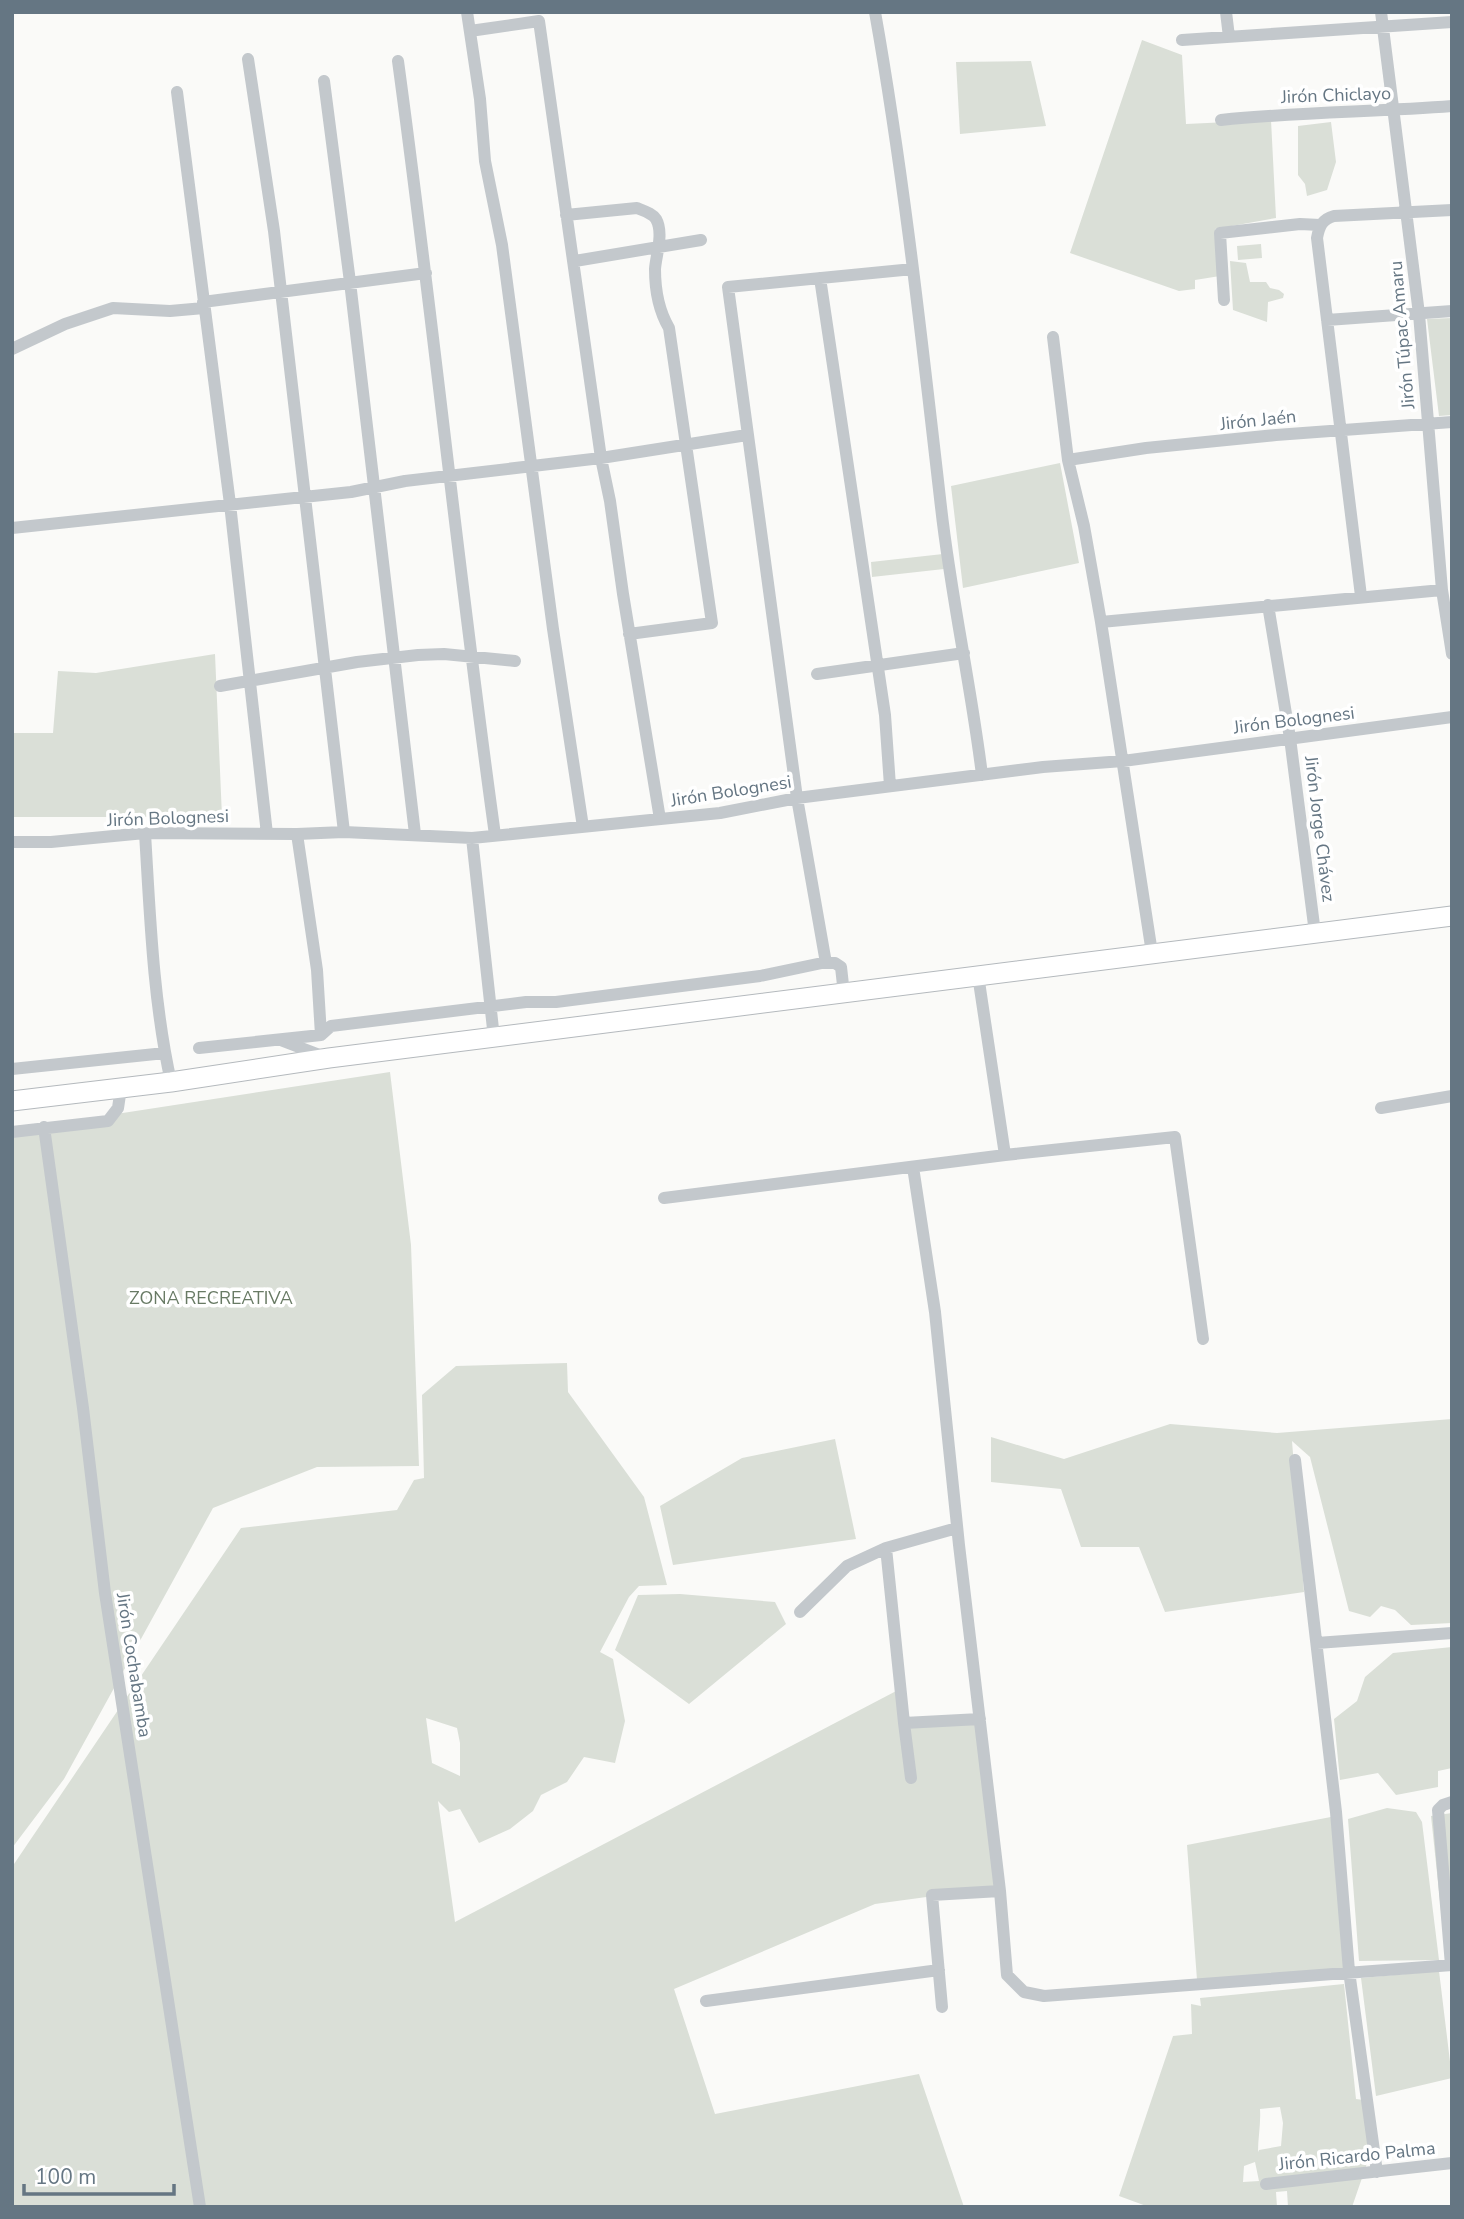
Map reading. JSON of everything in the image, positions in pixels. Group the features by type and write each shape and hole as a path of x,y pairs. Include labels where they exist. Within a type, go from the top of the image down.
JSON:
{"highway":[{"path":"12,1101 172,1082 329,1058 1452,916"}],"street":[{"path":"467,12 485,161 502,245 583,827"},
{"path":"874,12 913,269 941,509 982,775"},
{"path":"1226,12 1229,37"},
{"name":"Jirón Túpac Amaru","path":"1381,12 1419,314 1442,590 1452,654"},
{"path":"470,31 539,22 601,458 660,819"},
{"path":"1182,40 1452,22"},
{"path":"248,59 274,231 344,832"},
{"path":"398,61 426,273 470,655 495,835"},
{"path":"324,81 415,834"},
{"path":"177,92 230,504 267,834"},
{"name":"Jirón Chiclayo","path":"1221,120 1290,113 1395,111 1452,106"},
{"path":"566,215 628,208 647,212 656,220 659,231 655,273 661,314 669,328 712,623 629,634"},
{"path":"1361,597 1317,238 1320,225 1334,215 1452,210"},
{"path":"1224,300 1220,233 1300,223 1320,225"},
{"path":"575,261 701,240"},
{"path":"826,963 797,798 728,287 913,269"},
{"path":"12,349 65,324 113,308 170,311 280,291 426,273"},
{"path":"820,278 885,715 890,786"},
{"path":"1327,320 1452,312"},
{"path":"1053,337 1068,460 1084,526 1101,622 1152,953"},
{"name":"Jirón Jaén","path":"1068,460 1146,449 1452,422"},
{"path":"12,528 373,489 405,481 601,458 747,435"},
{"path":"1101,622 1442,590"},
{"name":"Jirón Jorge Chávez","path":"1268,605 1290,738 1315,933"},
{"path":"817,674 964,653"},
{"path":"220,686 357,662 444,654 514,661"},
{"name":"Jirón Bolognesi","path":"12,842 51,842 145,833 344,832 472,838 720,813 797,798 1123,761 1452,716"},
{"path":"145,833 150,921 165,1053 172,1082"},
{"path":"297,834 317,970 321,1035"},
{"path":"472,838 495,1038"},
{"path":"199,1048 321,1035 331,1026 409,1015 526,1002 556,1002 760,976 826,963 835,963 841,967 844,994"},
{"path":"978,975 1005,1155"},
{"path":"281,1040 329,1058"},
{"path":"12,1069 165,1053"},
{"path":"12,1132 108,1121 118,1108 121,1088"},
{"path":"1381,1108 1452,1096"},
{"name":"Jirón Cochabamba","path":"44,1127 83,1408 104,1593 200,2207"},
{"path":"664,1198 1005,1155 1175,1137 1203,1339"},
{"path":"913,1167 935,1312 957,1528 1000,1891 1007,1976 1024,1992 1044,1996 1452,1965 1438,1810 1452,1802"},
{"path":"1295,1460 1336,1812 1349,1971 1377,2172"},
{"path":"800,1612 846,1566 886,1548 957,1528"},
{"path":"886,1548 911,1778"},
{"path":"1317,1643 1452,1633"},
{"path":"904,1723 980,1719"},
{"path":"942,2007 932,1895 1000,1891"},
{"path":"706,2001 939,1970"},
{"name":"Jirón Ricardo Palma","path":"1266,2184 1452,2163"}],"green space":[{"path":"1142,40 1182,55 1186,124 1271,120 1276,218 1215,229 1220,276 1195,280 1195,289 1179,291 1070,253"},
{"path":"1031,61 1046,126 960,134 956,62"},
{"path":"1331,122 1336,162 1327,190 1307,196 1305,184 1298,175 1298,126"},
{"path":"1261,244 1262,258 1238,260 1237,246"},
{"path":"1230,261 1246,263 1250,282 1266,282 1270,288 1284,294 1283,298 1268,302 1267,322 1233,310"},
{"path":"1452,318 1452,415 1439,416 1427,319"},
{"path":"1060,463 1079,563 963,588 951,486"},
{"path":"943,554 944,569 872,577 871,562"},
{"path":"215,654 222,817 12,817 12,733 53,733 58,671 96,673"},
{"name":"ZONA RECREATIVA","path":"390,1072 411,1245 419,1466 317,1467 213,1508 64,1779 12,1848 12,1130"},
{"path":"567,1363 568,1392 644,1497 667,1585 639,1586 629,1597 600,1652 613,1659 625,1721 615,1763 584,1757 567,1782 541,1795 533,1811 510,1829 479,1843 460,1809 449,1812 438,1801 455,1922 900,1689 905,1722 977,1719 1000,1887 875,1904 674,1989 715,2114 919,2074 964,2207 12,2207 12,1867 241,1528 397,1510 414,1480 424,1478 422,1395 456,1366","holes":["426,1718 457,1728 460,1743 460,1776 432,1763"]},
{"path":"1452,1419 1452,1623 1411,1625 1395,1610 1381,1606 1370,1617 1349,1611 1310,1457 1292,1441 1304,1592 1165,1612 1139,1547 1081,1547 1061,1489 991,1482 991,1437 1064,1459 1170,1424 1277,1433"},
{"path":"835,1439 856,1539 673,1565 660,1506 742,1458"},
{"path":"680,1594 775,1602 786,1624 689,1704 615,1650 638,1595"},
{"path":"1452,1647 1452,1768 1438,1771 1438,1787 1396,1795 1378,1773 1340,1780 1334,1719 1357,1701 1365,1677 1393,1653"},
{"path":"1387,1808 1416,1812 1422,1822 1439,1960 1359,1961 1348,1819"},
{"path":"1452,1813 1452,1957 1446,1958 1431,1816"},
{"path":"1336,1816 1348,1970 1197,1980 1187,1845"},
{"path":"1439,1971 1452,2078 1376,2096 1361,1978"},
{"path":"1344,1984 1356,2099 1364,2100 1373,2146 1352,2207 1288,2207 1287,2191 1276,2192 1277,2207 1149,2207 1119,2196 1173,2036 1192,2034 1191,2004 1201,2006 1200,1998","holes":["1280,2107 1283,2123 1281,2146 1258,2152 1260,2109","1255,2162 1259,2181 1243,2182 1244,2166"]}]}
